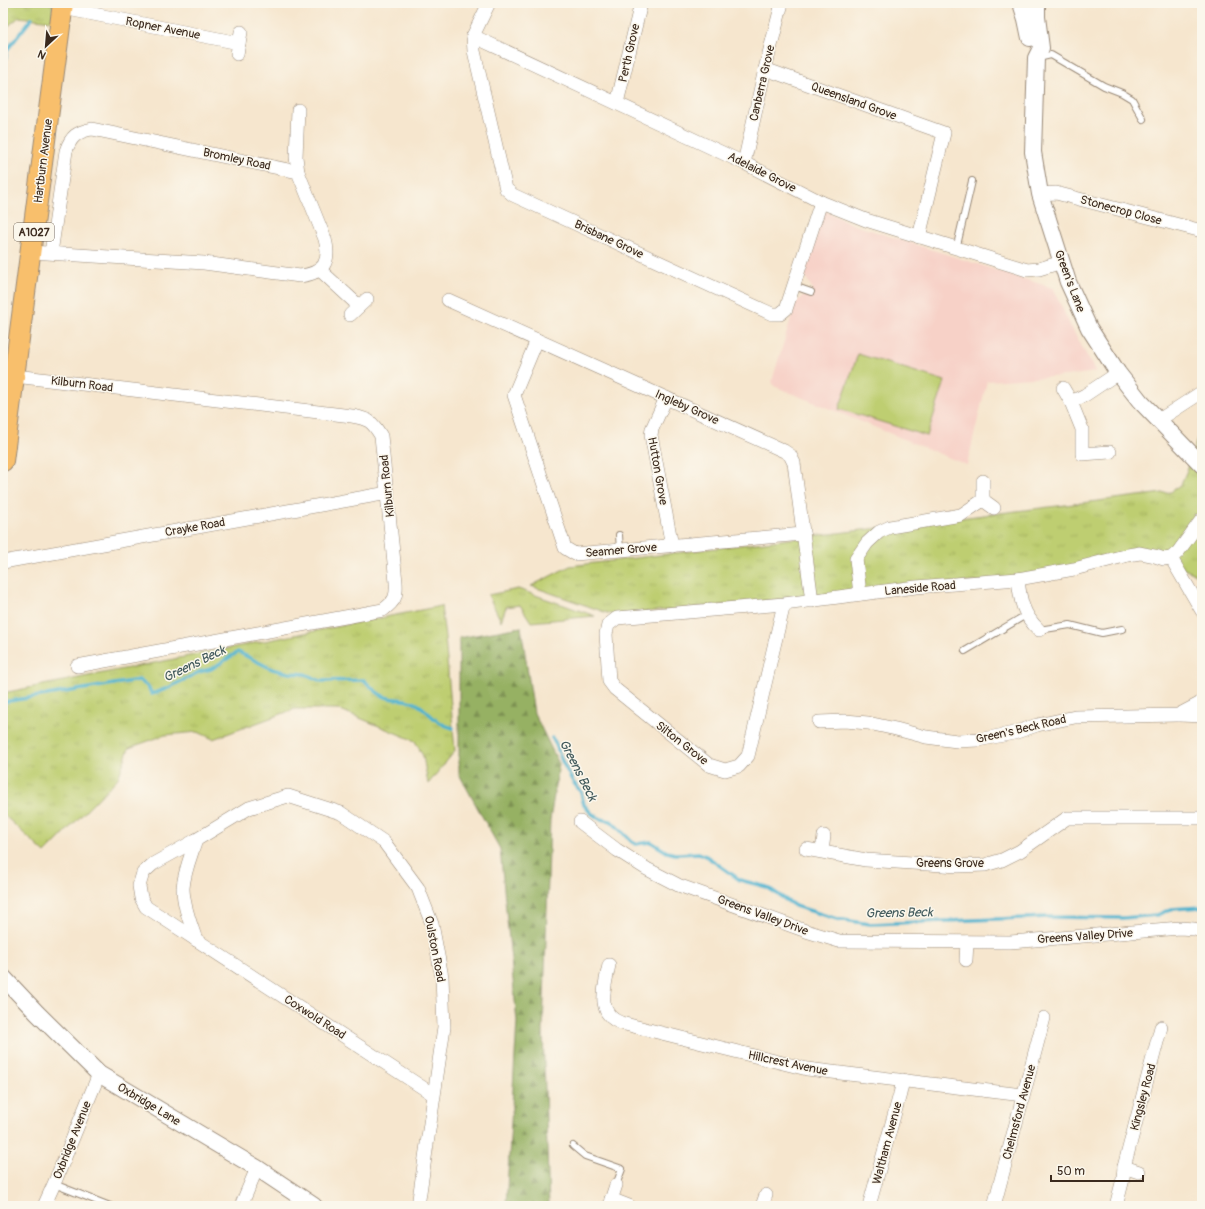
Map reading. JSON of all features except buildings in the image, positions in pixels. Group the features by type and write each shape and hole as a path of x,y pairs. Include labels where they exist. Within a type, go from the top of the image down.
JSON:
{"main road":[{"name":"Hartburn Avenue","path":"3,461 63,5"}],"street":[{"path":"473,36 489,3"},
{"name":"Perth Grove","path":"617,104 641,3"},
{"name":"Canberra Grove","path":"744,163 765,69 782,3"},
{"name":"Green's Lane","path":"1021,3 1026,18 1032,50 1036,58"},
{"name":"Green's Lane","path":"1037,3 1041,48 1036,58 1033,145 1040,194 1068,282 1089,328 1118,373 1140,401 1202,466"},
{"name":"Ropner Avenue","path":"63,5 239,43"},
{"name":"Adelaide Grove","path":"473,36 744,163 820,202 866,220 1027,270 1039,269 1062,262"},
{"name":"Brisbane Grove","path":"473,36 474,51 506,188 513,195 772,314 780,314 786,309 820,202"},
{"name":"Queensland Grove","path":"765,69 944,133 919,237"},
{"path":"31,252 204,263 300,276 311,275 320,270 325,261 327,250 325,239 298,172 296,158 298,110"},
{"name":"Bromley Road","path":"74,136 82,131 92,129 298,172"},
{"name":"Hartburn Avenue","path":"51,253 66,151 69,142 74,136"},
{"name":"Stonecrop Close","path":"1040,194 1056,193 1202,231"},
{"path":"320,270 359,307"},
{"name":"Ingleby Grove","path":"448,300 790,455 794,463 812,601"},
{"name":"Seamer Grove","path":"537,340 514,394 565,548 575,554 803,534"},
{"path":"1071,402 1118,373"},
{"name":"Kilburn Road","path":"14,376 352,416 363,418 374,424 381,436 388,493 396,592 394,600 383,610 86,667"},
{"path":"1063,388 1071,402 1082,429 1082,454 1110,452"},
{"path":"1159,420 1202,392"},
{"name":"Hutton Grove","path":"666,398 652,429 651,435 672,546"},
{"path":"983,481 983,500"},
{"name":"Crayke Road","path":"3,562 388,493"},
{"path":"983,500 994,508"},
{"path":"860,594 856,559 867,544 879,532 890,527 961,515 983,500"},
{"path":"1202,519 1178,552 1171,558 1202,611"},
{"name":"Laneside Road","path":"617,618 784,604 916,587 1018,579 1074,569 1140,553 1155,556 1164,560 1171,558"},
{"path":"1018,579 1026,615 1040,630"},
{"name":"Silton Grove","path":"617,618 608,625 606,634 609,681 615,689 708,765 725,770 739,766 748,756 784,604"},
{"name":"Green's Beck Road","path":"1178,715 1202,701"},
{"name":"Green's Beck Road","path":"819,722 845,721 868,723 926,737 957,741 983,739 1014,733 1038,725 1075,717 1202,716"},
{"name":"Oulston Road","path":"196,840 249,808 288,796 341,813 384,842 418,888 432,924 442,977 444,1027 418,1206"},
{"name":"Greens Grove","path":"806,849 866,860 958,866 985,865 1002,860 1020,851 1067,818 1082,823 1202,818"},
{"name":"Greens Valley Drive","path":"580,822 647,869 678,885 806,931 839,941 1010,942 1180,928 1202,931"},
{"path":"822,851 824,836"},
{"path":"196,840 185,874 183,889 186,907 196,940"},
{"name":"Coxwold Road","path":"196,840 153,864 143,873 139,886 141,898 146,907 434,1095"},
{"path":"966,960 967,942"},
{"name":"Hillcrest Avenue","path":"609,965 604,1004 611,1019 616,1021 807,1069 1023,1096"},
{"name":"Oxbridge Lane","path":"3,977 99,1074 257,1168 314,1206"},
{"name":"Chelmsford Avenue","path":"994,1206 1044,1018"},
{"name":"Kingsley Road","path":"1116,1206 1123,1179 1124,1167 1161,1027"},
{"name":"Oxbridge Avenue","path":"44,1206 99,1074"},
{"name":"Waltham Avenue","path":"870,1206 903,1080"},
{"path":"1124,1167 1139,1172"},
{"path":"241,1206 257,1168"},
{"path":"616,1185 610,1202 629,1206"}],"lane":[{"path":"1036,58 1051,55 1104,86 1122,93 1132,99 1143,119"},
{"path":"958,240 972,181"},
{"path":"794,286 811,292"},
{"path":"619,535 620,550"},
{"path":"965,651 1026,615"},
{"path":"1040,630 1070,625 1102,633 1122,629"},
{"path":"573,1146 585,1156 622,1169 616,1185"},
{"path":"54,1184 110,1206"}],"shaded area":[{"path":"823,210 854,225 1053,288 1072,329 1096,372 1065,376 987,381 967,465 774,386 772,381 796,302 813,290 804,274"}],"green space":[{"path":"3,3 53,3 52,21 19,17 6,28 3,43"},
{"path":"858,354 945,381 927,436 839,409"},
{"path":"1198,437 1202,437 1202,577 1152,555 1015,578 613,615 531,586 570,566 1171,492 1181,484"},
{"path":"518,589 595,616 531,622 520,605 506,607 501,621 488,595"},
{"path":"441,606 455,751 428,784 423,756 415,741 338,709 295,709 213,739 198,732 165,735 129,748 118,778 45,853 3,814 3,693"},
{"path":"521,627 534,713 559,764 550,820 543,1030 549,1206 506,1206 517,1021 500,849 459,774 459,638"}],"waterway":[{"path":"3,72 7,50 32,18"},
{"name":"Greens Beck","path":"3,702 139,680 147,686 152,694 168,688 199,672 211,669 238,652 272,669 289,673 305,674 321,681 364,680 375,691 382,695 389,698 414,702 422,707 437,721 453,728"},
{"name":"Greens Beck","path":"552,738 573,782 581,792 584,805 591,813 600,819 611,821 632,842 636,844 651,842 667,852 675,854 699,853 706,856 740,880 767,887 795,906 837,919 870,924 1049,917 1123,918 1157,915 1171,909 1202,907"}]}
